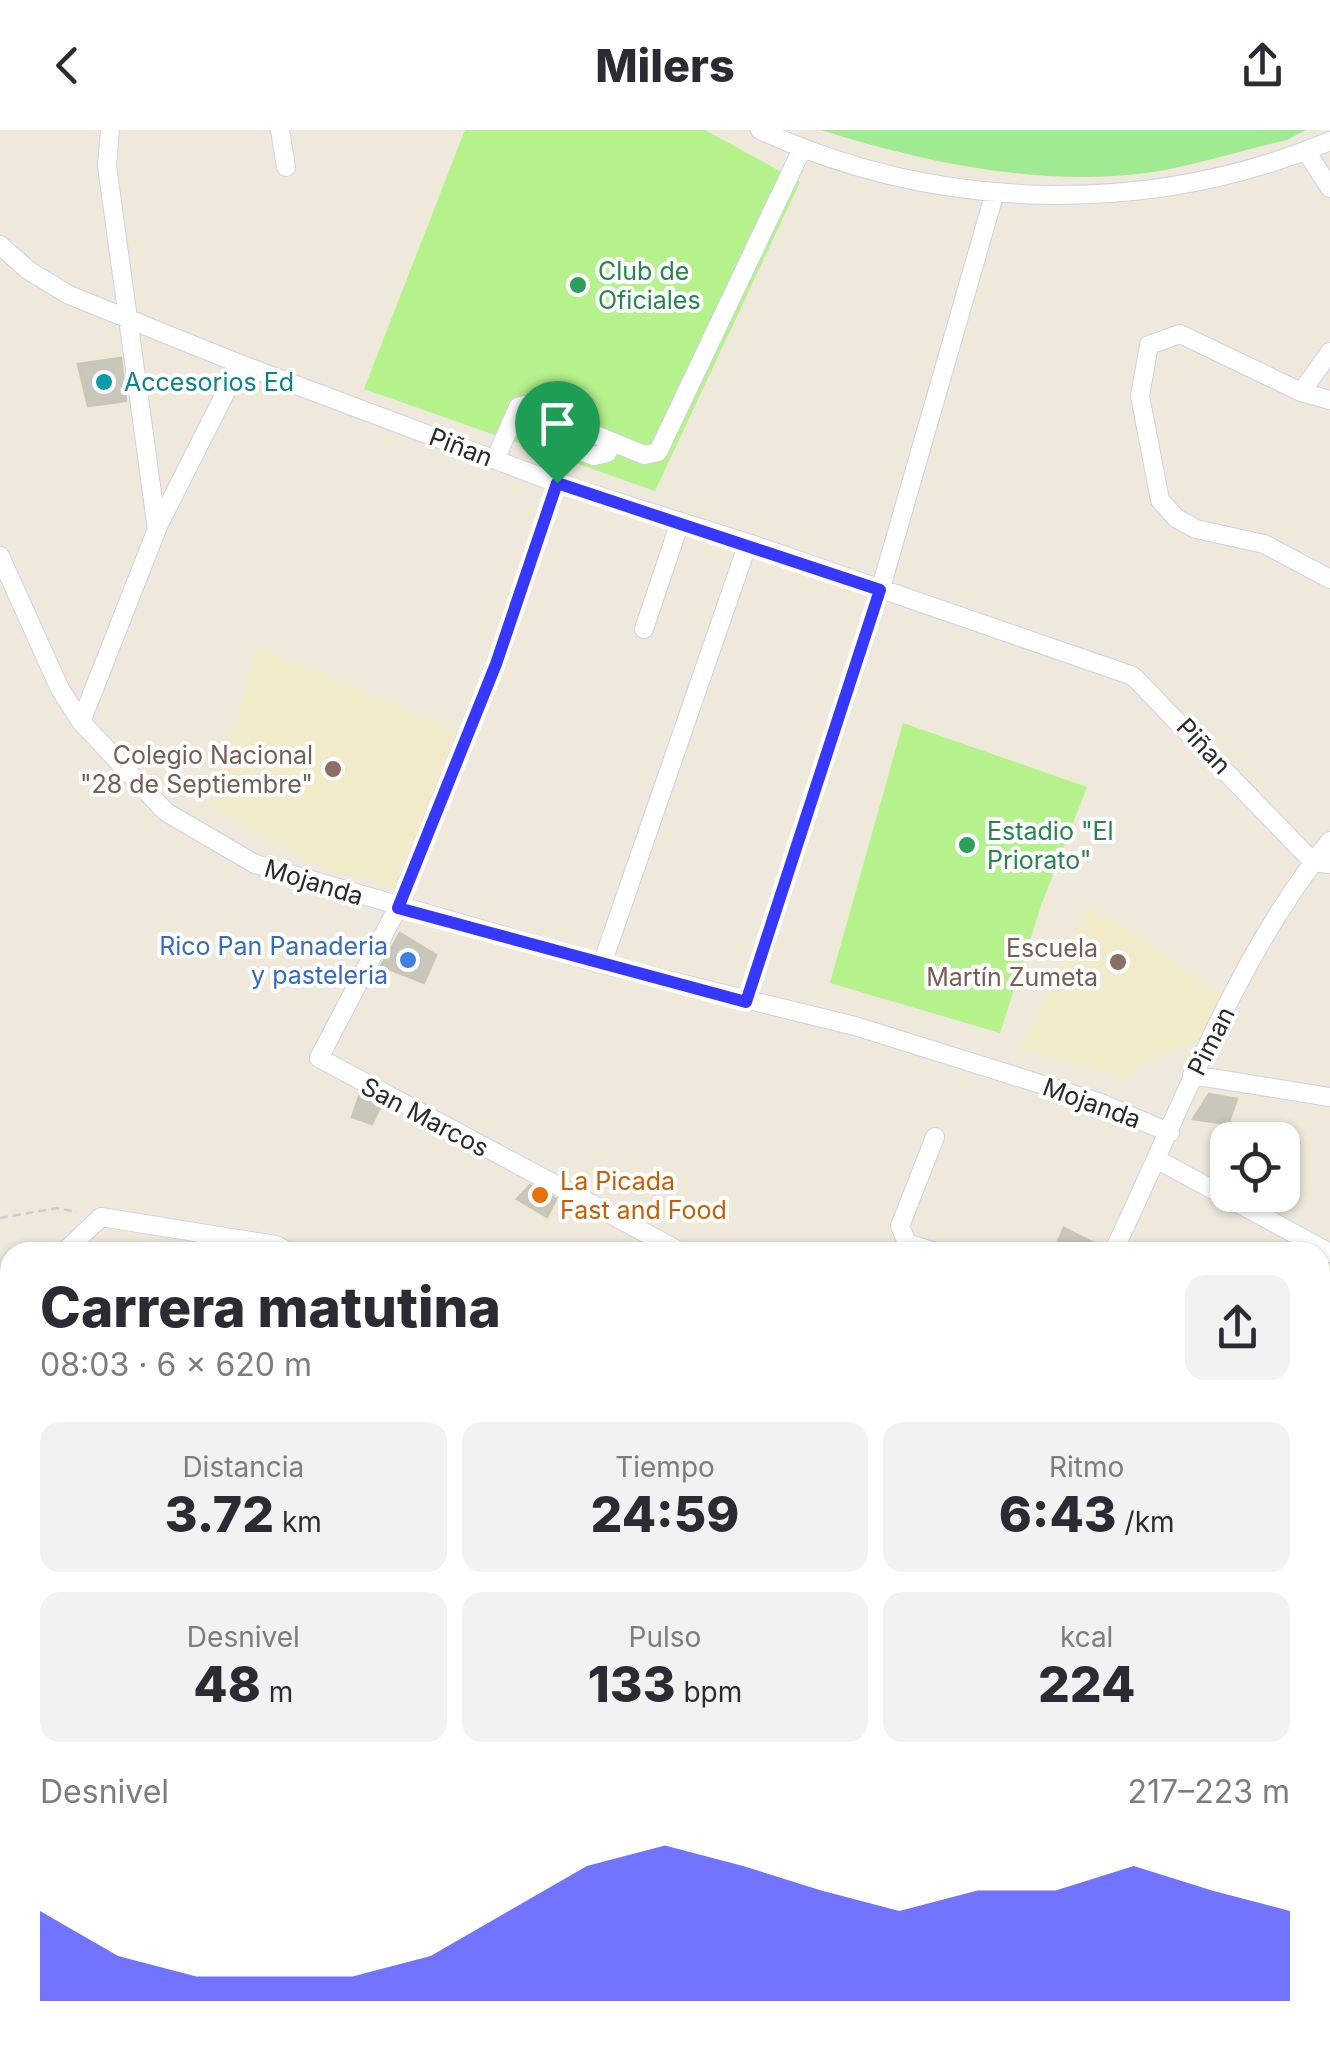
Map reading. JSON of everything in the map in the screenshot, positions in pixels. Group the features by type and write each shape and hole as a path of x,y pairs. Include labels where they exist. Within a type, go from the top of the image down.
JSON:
{"street":[{"path":"110,130 107,166 156,529"},
{"path":"280,130 286,167"},
{"path":"760,130 802,149 905,182 995,192 1146,191 1239,176 1330,141"},
{"path":"495,460 518,407 524,405 644,455 658,452 802,149"},
{"path":"1306,151 1330,188"},
{"path":"746,1002 880,590 995,192"},
{"name":"Piñan","path":"0,245 28,270 69,295 127,315 240,364 557,483 748,543 1133,676 1321,863"},
{"path":"1330,400 1301,392 1180,334 1149,346 1140,396 1160,500 1176,518 1196,528 1264,544 1330,578"},
{"path":"1301,392 1330,352"},
{"path":"81,722 156,529 240,364"},
{"path":"532,434 594,456 607,453 612,443"},
{"path":"398,908 496,664 557,483"},
{"path":"644,629 680,522"},
{"path":"602,964 748,543"},
{"name":"Mojanda","path":"0,556 60,689 81,722 166,812 255,864 602,964 856,1026 1101,1103 1170,1133"},
{"name":"Piman","path":"1118,1242 1170,1133 1192,1075 1321,863 1330,840"},
{"name":"San Marcos","path":"398,908 320,1058 662,1242"},
{"path":"1192,1075 1330,1097"},
{"path":"907,1242 900,1226 935,1137"},
{"name":"Mojanda","path":"1158,1160 1310,1242"},
{"path":"74,1242 100,1217 257,1242"}],"path":[{"path":"0,1218 57,1208 100,1217"}],"shaded area":[{"name":"Colegio Nacional \"28 de Septiembre\"","path":"257,647 455,730 402,889 318,866 213,808"},
{"name":"Escuela Martín Zumeta","path":"1087,908 1122,923 1228,1001 1206,1047 1191,1043 1143,1063 1126,1079 1021,1050"}],"green space":[{"name":"Club de Oficiales","path":"465,130 705,130 800,182 655,491 364,389"},
{"path":"821,130 1306,130 1287,140 1170,169 1069,177 943,162"},
{"name":"Estadio \"El Priorato\"","path":"903,723 1087,787 1042,903 1000,1033 830,983"}],"building":[{"name":"Accesorios Ed","path":"121,358 126,401 88,406 78,364"},
{"name":"Rico Pan Panaderia y pasteleria","path":"400,933 436,955 424,983 381,966"},
{"path":"360,1094 381,1105 372,1124 352,1117"},
{"path":"1209,1094 1237,1099 1229,1122 1193,1119"},
{"name":"La Picada Fast and Food","path":"530,1185 556,1199 547,1217 517,1199"},
{"path":"1064,1228 1092,1242 1058,1242"}],"place":[{"name":"Club de Oficiales","path":"578,285"},
{"name":"Accesorios Ed","path":"104,382"},
{"name":"Colegio Nacional \"28 de Septiembre\"","path":"333,769"},
{"name":"Estadio \"El Priorato\"","path":"967,845"},
{"name":"Rico Pan Panaderia y pasteleria","path":"408,960"},
{"name":"Escuela Martín Zumeta","path":"1118,962"},
{"name":"La Picada Fast and Food","path":"540,1195"}],"route":[{"path":"557,483 748,543 880,590 746,1002 398,908 496,664 557,483"}]}
